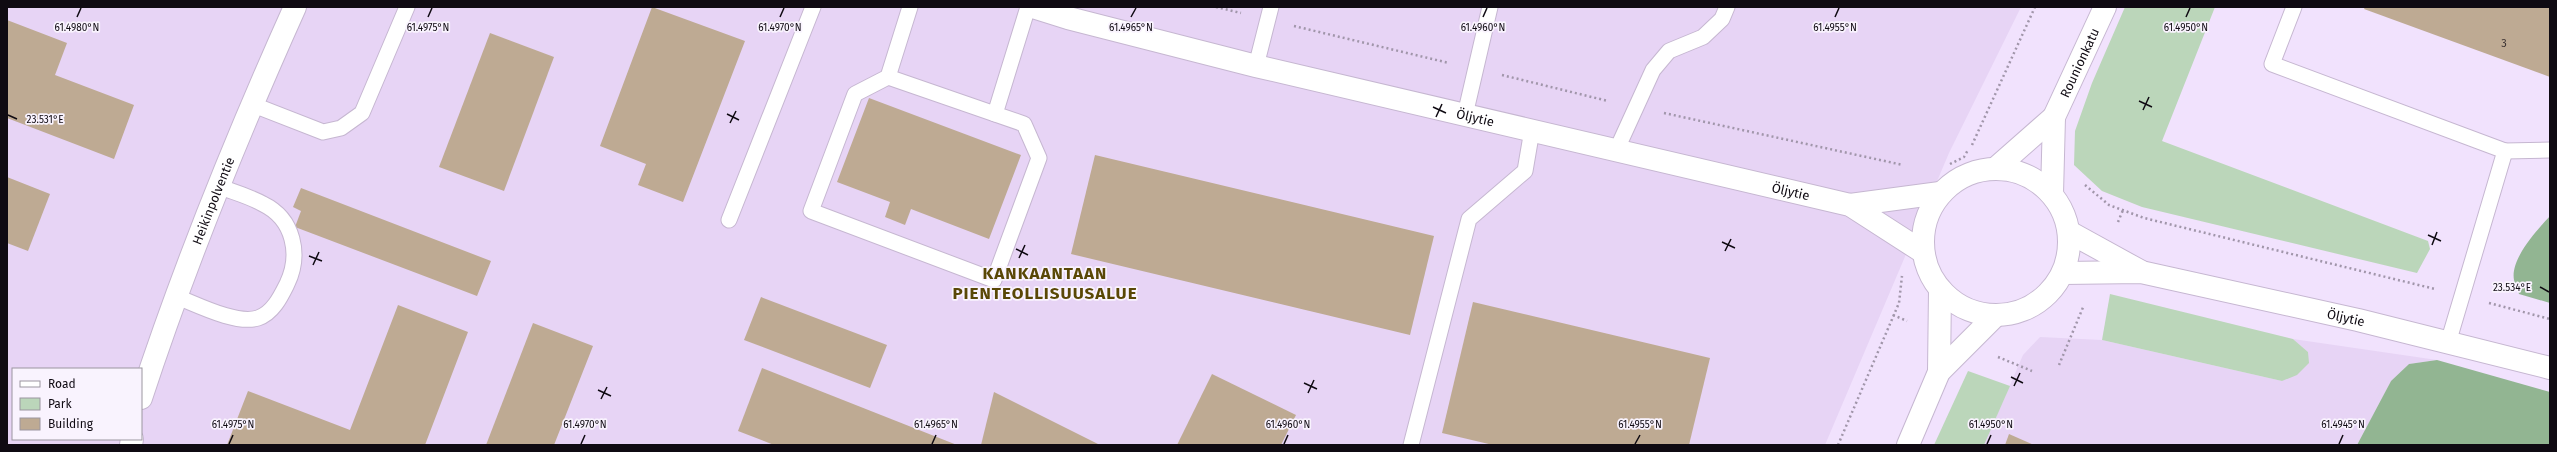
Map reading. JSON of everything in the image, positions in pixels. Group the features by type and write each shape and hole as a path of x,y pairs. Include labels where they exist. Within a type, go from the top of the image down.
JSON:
{"main road":[{"name":"Heikinpolventie","path":"142,395 175,296 218,186 251,104 295,7"},
{"name":"Öljytie","path":"1033,7 1068,18 1256,66 1617,149 1850,205 1923,252"},
{"name":"Rounionkatu","path":"1996,168 2054,117 2105,7"},
{"name":"Rounionkatu","path":"2052,194 2054,117"},
{"path":"1996,168 2017,171 2036,180 2052,194 2063,211 2069,232 2069,253 2063,273 2052,291 2035,304 2016,313 1995,316 1974,312 1962,307 1940,290 1929,272 1923,252 1923,230 1929,211 1940,193 1956,179 1976,171 1996,168"},
{"name":"Öljytie","path":"1850,205 1940,193"},
{"name":"Öljytie","path":"2069,232 2141,272"},
{"name":"Öljytie","path":"2063,273 2141,272 2358,320 2550,368"},
{"path":"1939,372 1940,290"},
{"path":"1908,445 1939,372 1995,316"}],"lane":[{"path":"251,104 322,132 341,128 362,113 407,7"},
{"path":"729,220 813,7"},
{"path":"888,77 1024,124 1039,158 994,280 811,212 855,94 888,77 910,7"},
{"path":"995,114 1028,7"},
{"path":"1466,115 1490,7"},
{"path":"1617,149 1653,70 1670,51 1703,37 1722,19 1727,7"},
{"path":"2294,7 2272,64 2505,151 2550,150"},
{"path":"1256,66 1270,13"},
{"path":"1411,445 1469,219 1525,171 1532,130"},
{"path":"2448,343 2505,151"},
{"path":"175,296 235,319 258,318 279,302 292,272 295,247 285,221 264,204 218,186"}],"path":[{"path":"1216,7 1270,13 1477,69 1636,107 1906,165"},
{"path":"1946,166 1964,156 1976,139 2036,7"},
{"path":"1976,139 1997,144 2023,145"},
{"path":"2053,157 2109,205 2144,218 2462,296 2550,320"},
{"path":"1838,445 1899,303 1903,278 1889,231"},
{"path":"2059,365 2070,338"},
{"path":"2019,365 2032,371"}],"shaded area":[{"path":"7,7 2021,7 1949,153 1825,445 7,445"},
{"path":"2040,337 2102,340 2282,381 2308,352 2293,339 2437,360 2409,364 2391,381 2357,445 1984,445 2023,355"}],"green space":[{"path":"2125,7 2215,7 2162,141 2428,241 2430,249 2417,273 2142,207 2102,191 2074,165 2075,131 2092,83"},
{"path":"2550,216 2550,303 2519,294 2514,280 2514,272 2520,254 2538,229"},
{"path":"2110,294 2293,339 2308,352 2309,363 2297,375 2282,381 2102,340"},
{"path":"2437,360 2550,392 2550,445 2357,445 2391,381 2409,364"},
{"path":"1968,371 2010,386 1984,445 1934,445"}],"building":[{"path":"652,7 745,41 683,202 638,185 646,164 600,146"},
{"path":"2365,7 2550,7 2550,77 2364,9"},
{"path":"7,20 67,43 55,75 134,105 114,159 7,118"},
{"path":"490,33 554,57 504,191 439,167"},
{"path":"869,98 1021,155 989,239 911,209 905,225 885,217 890,202 837,182"},
{"path":"1095,155 1434,236 1410,335 1071,254"},
{"path":"7,177 50,194 28,251 7,243"},
{"path":"301,188 491,261 477,296 295,227 301,211 293,207"},
{"path":"761,297 887,345 870,388 744,340"},
{"path":"1473,302 1710,358 1689,445 1493,445 1442,433"},
{"path":"398,305 468,332 425,445 227,445 248,391 350,430"},
{"path":"533,323 593,346 554,445 486,445"},
{"path":"762,368 957,445 774,445 738,431"},
{"path":"1212,374 1296,415 1281,445 1177,445"},
{"path":"994,392 1100,445 981,445"},
{"path":"2009,434 2034,445 2005,445"}],"district":[{"name":"KANKAANTAAN PIENTEOLLISUUSALUE","path":"1045,283"}]}
